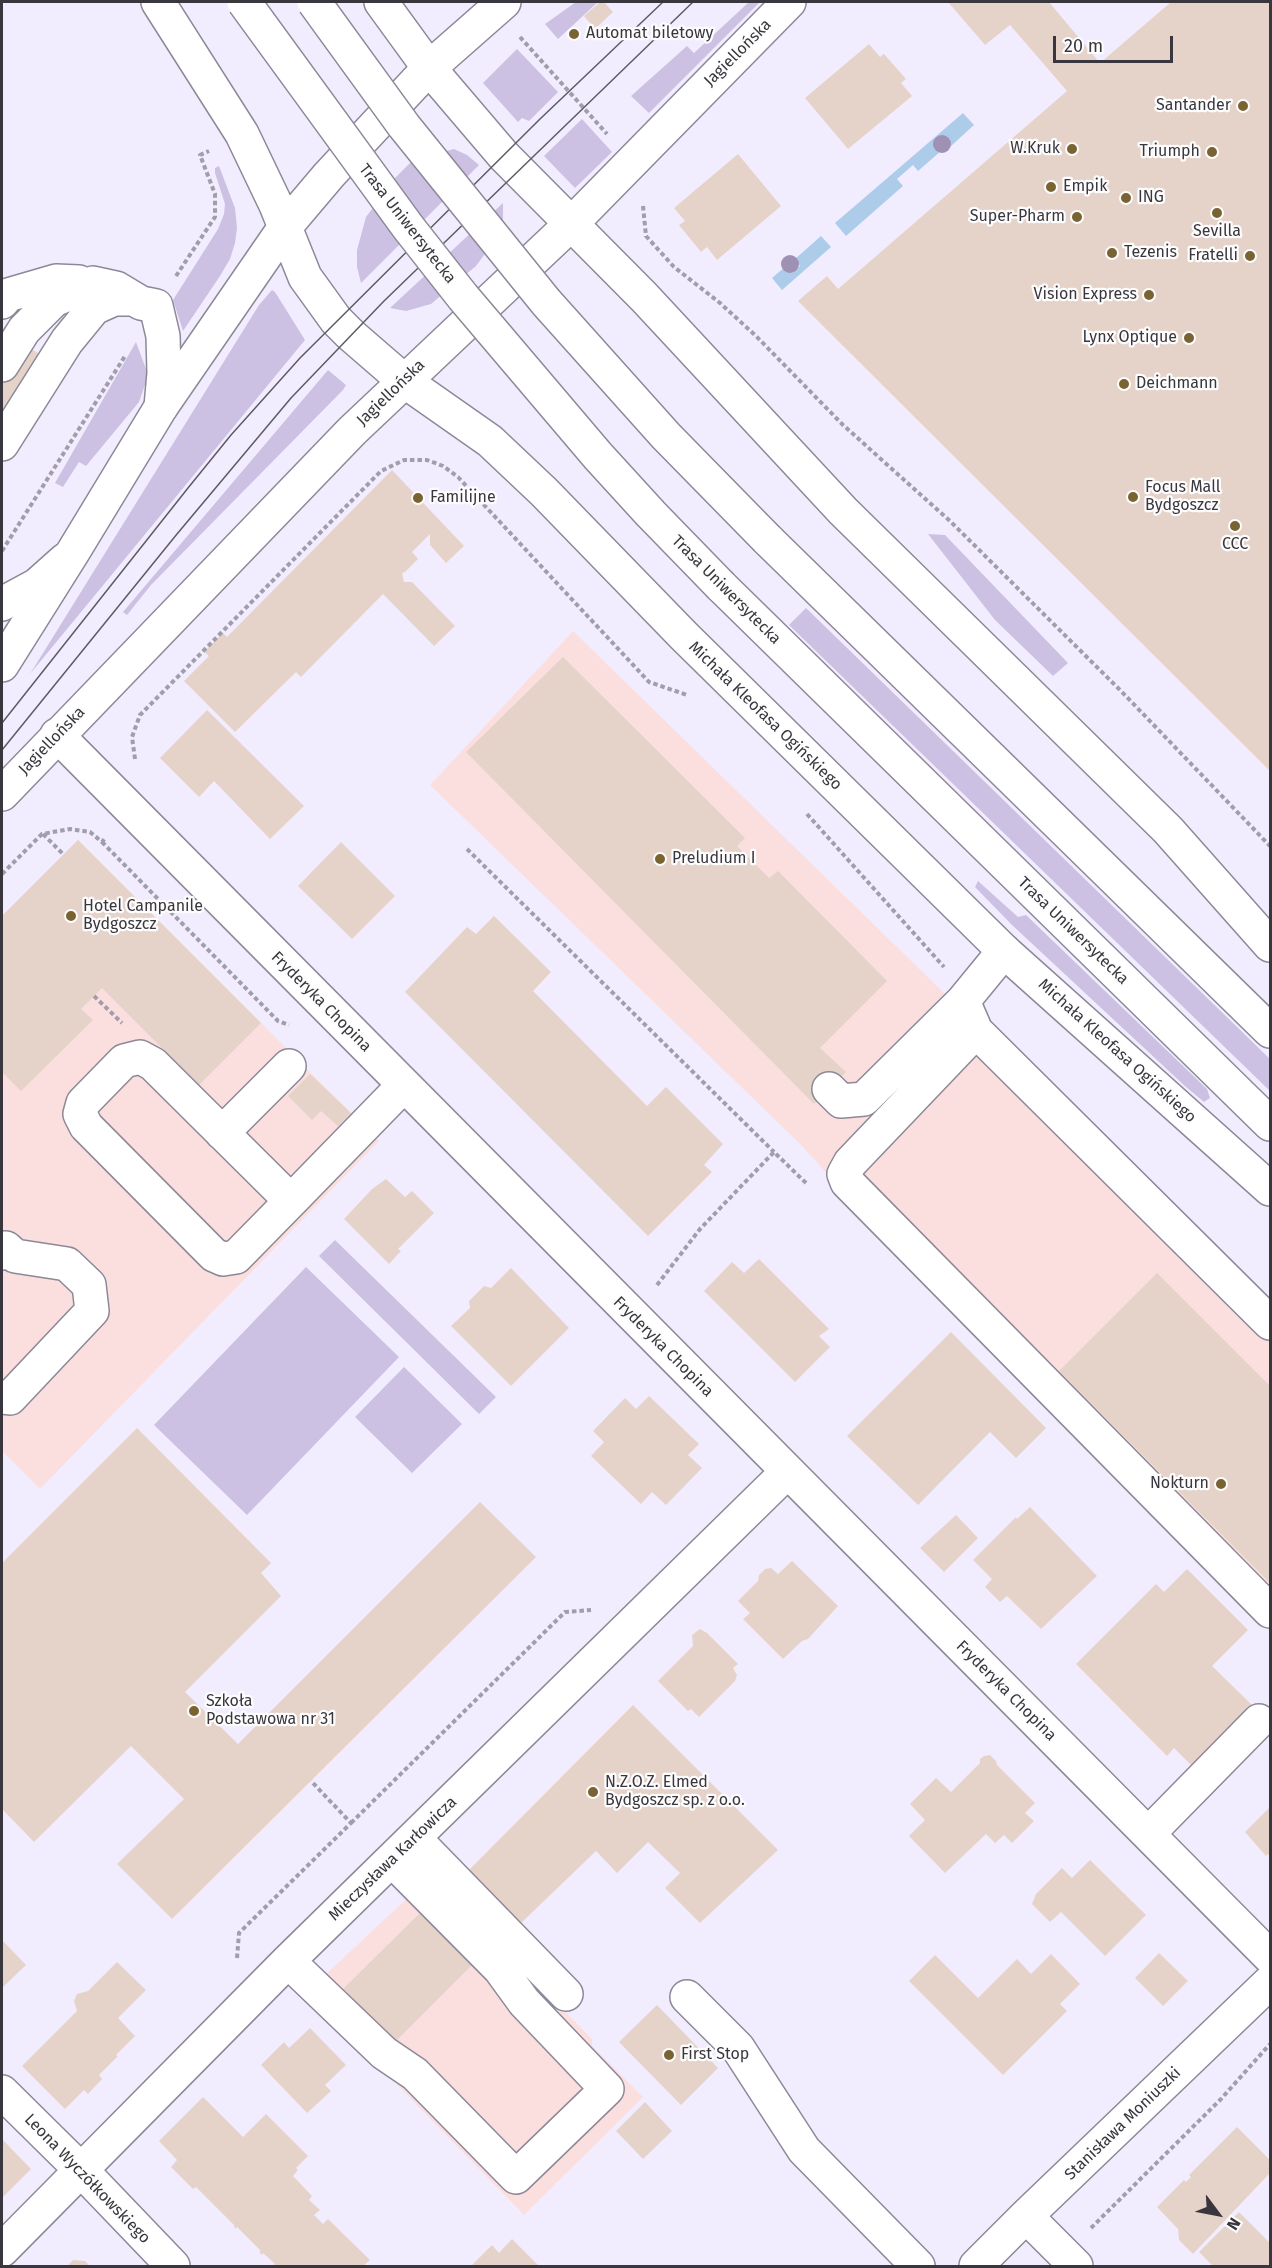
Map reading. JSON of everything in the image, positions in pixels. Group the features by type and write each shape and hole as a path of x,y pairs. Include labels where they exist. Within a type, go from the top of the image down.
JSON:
{"main road":[{"name":"Michała Kleofasa Ogińskiego","path":"158,2 242,134 285,227 305,277 336,320 403,380 490,441 544,492 684,636 1004,951 1270,1189"},
{"name":"Trasa Uniwersytecka","path":"244,2 387,199 464,297 598,456 651,514 721,586 1270,1124"},
{"path":"314,2 404,126 546,302 666,436 1270,1031"},
{"path":"381,2 429,68 504,156 659,312 843,511 1168,830 1270,945"},
{"name":"Jagiellońska","path":"2,794 403,380 571,224 789,2"},
{"path":"2,664 161,407 285,227 329,175 429,68 499,6"},
{"path":"2,300 9,295 56,280 93,283 116,288 145,302 163,336 164,373 161,407"},
{"path":"2,365 24,330 54,300 93,283"},
{"path":"2,444 67,341 94,309 114,299 145,302"},
{"path":"2,604 37,585 73,552"},
{"name":"Fryderyka Chopina","path":"57,735 1270,1957"},
{"path":"829,1089 841,1101 864,1099 963,1001 1004,951"},
{"path":"963,1001 976,1031 1270,1323"},
{"path":"976,1031 850,1162 844,1174 847,1182 1270,1611"},
{"path":"291,1201 153,1064 140,1056 124,1061 83,1103 80,1114 86,1126 214,1255 224,1259 236,1257 405,1085"},
{"path":"222,1133 289,1066"},
{"path":"2,1253 6,1248 15,1256 67,1264 89,1285 92,1311 10,1398 2,1396"},
{"name":"Mieczysława Karłowicza","path":"2,2250 288,1961 787,1472"},
{"path":"1148,1834 1259,1721"},
{"path":"288,1961 384,2053 415,2074 516,2177 607,2089 524,2002 403,1849"},
{"path":"403,1849 566,1994"},
{"name":"Stanisława Moniuszki","path":"976,2266 1270,1982"},
{"path":"687,1997 738,2048 804,2150 918,2266"},
{"name":"Leona Wyczółkowskiego","path":"2,2092 82,2170 172,2266"},
{"path":"1026,2216 1071,2261"}],"path":[{"path":"499,6 568,92 649,182 643,207 646,236 674,267 720,303 756,336 843,425 950,521 1270,846"},
{"path":"145,302 215,217 215,194 200,155"},
{"path":"2,551 125,355"},
{"path":"135,759 132,737 140,715 381,471 404,460 427,460 443,466 458,477"},
{"path":"2,874 42,834 70,829 90,832 102,842 132,812"},
{"path":"42,834 63,854"},
{"path":"467,849 774,1152"},
{"path":"237,1962 239,1933 565,1612 594,1610"},
{"path":"311,1781 351,1823"},
{"path":"1071,2261 1270,2044"}],"shaded area":[{"path":"576,2 598,2 558,39 545,24"},
{"path":"749,2 760,2 649,113 631,96 687,46 694,53"},
{"path":"517,49 558,92 529,121 522,118 518,122 483,83"},
{"path":"582,119 612,152 575,188 544,156"},
{"path":"454,149 467,155 479,165 361,283 357,267 357,250 366,217 395,178 413,160"},
{"path":"219,166 235,208 237,228 235,243 230,259 220,276 183,331 173,300 218,229 224,214 225,204 215,173 215,168"},
{"path":"503,203 503,229 476,266 431,304 406,311 390,308"},
{"path":"272,290 305,340 30,674 259,305"},
{"path":"136,342 146,369 146,382 139,402 86,466 79,462 63,487 55,483"},
{"path":"328,370 346,385 343,390 151,585 127,615 123,612"},
{"path":"928,534 945,535 1068,663 1053,676 995,620"},
{"path":"806,608 1270,1059 1270,1091 789,625"},
{"path":"573,631 1270,1311 1270,1632 936,1293 801,1145 430,785"},
{"path":"78,840 379,1141 40,1489 2,1451 2,916"},
{"path":"978,881 1018,917 1026,915 1207,1089 1210,1098 1204,1102 1186,1087 1012,925 975,887"},
{"path":"335,1240 496,1397 479,1414 319,1256"},
{"path":"306,1267 399,1357 247,1515 154,1425"},
{"path":"404,1367 462,1424 412,1473 355,1417"},
{"path":"432,1875 592,2039 592,2046 643,2097 524,2215 307,1992"}],"water":[{"path":"963,113 974,125 951,146 943,137 935,143 941,151 918,171 913,165 897,179 903,186 846,236 835,223"},
{"path":"821,236 831,247 782,290 772,278 786,266 792,273 800,266 795,259"}],"building":[{"path":"600,2 604,2 613,12 595,29 584,16"},
{"name":"Focus Mall Bydgoszcz","path":"948,2 1049,2 1100,63 1171,2 1270,2 1270,771 798,301 827,276 838,289 1067,91 1010,25 985,45"},
{"path":"869,44 880,57 884,54 906,79 901,83 912,96 848,149 805,98"},
{"path":"738,154 781,206 717,260 707,247 701,252 679,225 685,221 674,208"},
{"path":"2,330 55,364 2,449"},
{"path":"392,470 464,546 446,563 430,545 430,534 412,552 418,559 402,573 404,582 412,582 455,626 434,646 383,594 301,677 296,672 235,732 184,681 209,656 204,652 223,633 227,637"},
{"name":"Preludium I","path":"563,657 745,838 737,846 769,878 778,871 887,981 820,1048 846,1072 814,1104 466,752"},
{"path":"207,710 304,806 270,839 214,781 199,797 160,758"},
{"path":"78,840 261,1023 199,1085 102,988 81,1009 93,1020 21,1091 2,1072 2,916"},
{"path":"341,842 395,896 352,939 298,886"},
{"path":"494,916 551,972 533,991 647,1106 666,1087 723,1144 704,1165 712,1172 648,1236 405,992 467,927 476,934"},
{"path":"310,1074 351,1113 338,1126 321,1111 312,1120 288,1096"},
{"path":"386,1179 405,1197 412,1191 434,1213 398,1249 401,1251 389,1264 344,1219 372,1189"},
{"path":"759,1259 829,1329 819,1336 830,1347 795,1382 704,1291 732,1262 744,1273"},
{"path":"511,1268 569,1328 511,1386 451,1326 470,1308 469,1301 484,1286 491,1288"},
{"name":"Nokturn","path":"1157,1273 1270,1386 1270,1583 1059,1371"},
{"path":"951,1332 1046,1428 1016,1458 990,1432 918,1505 847,1436"},
{"path":"649,1396 699,1444 688,1455 702,1468 666,1505 652,1492 641,1504 591,1456 604,1442 593,1431 625,1398 636,1409"},
{"path":"137,1428 271,1563 261,1573 281,1596 185,1692 238,1744 480,1502 536,1557 172,1919 117,1864 184,1799 131,1746 34,1842 2,1809 2,1563"},
{"path":"1030,1507 1097,1576 1041,1629 1007,1596 1000,1602 985,1587 992,1579 973,1560 1016,1517 1017,1519"},
{"path":"956,1515 978,1538 944,1572 920,1548"},
{"path":"792,1561 838,1606 808,1639 802,1641 783,1659 743,1619 750,1613 738,1601 758,1581 759,1575 765,1569 771,1568 778,1574"},
{"path":"1187,1569 1248,1630 1212,1666 1253,1706 1192,1766 1174,1748 1167,1756 1076,1664 1156,1584 1164,1592"},
{"path":"700,1629 707,1633 738,1664 733,1668 737,1675 735,1681 699,1717 691,1709 688,1711 658,1681 693,1646 692,1635"},
{"path":"633,1705 778,1850 700,1923 665,1888 680,1873 648,1842 617,1873 596,1851 519,1925 468,1871"},
{"path":"990,1755 1035,1803 1025,1813 1034,1821 1012,1843 1004,1835 995,1843 986,1834 945,1873 909,1836 925,1820 910,1804 936,1778 951,1792 980,1763 980,1759"},
{"path":"1270,1807 1270,1857 1268,1854 1266,1856 1245,1832"},
{"path":"1090,1860 1146,1915 1105,1956 1061,1912 1050,1922 1032,1904 1036,1894 1062,1868 1072,1878"},
{"path":"421,1912 473,1964 396,2041 343,1989"},
{"path":"2,1940 26,1965 2,1988"},
{"path":"1159,1953 1188,1981 1163,2006 1135,1978"},
{"path":"1051,1954 1080,1984 1060,2004 1067,2011 1003,2075 909,1981 935,1955 978,1998 1017,1959 1031,1974"},
{"path":"117,1962 146,1990 118,2018 135,2036 99,2075 102,2079 88,2094 84,2090 65,2109 22,2066 77,2011 74,2001 77,1994 88,1991"},
{"name":"First Stop","path":"657,2005 718,2068 681,2105 619,2042"},
{"path":"310,2028 346,2065 325,2085 331,2091 307,2113 261,2065 284,2042 289,2048"},
{"path":"203,2097 243,2137 266,2114 308,2156 296,2168 298,2170 293,2176 312,2196 309,2200 320,2210 314,2215 323,2224 328,2219 370,2260 363,2266 272,2266 275,2264 263,2253 262,2255 259,2252 261,2251 237,2227 235,2229 234,2225 196,2187 193,2189 171,2167 177,2160 159,2141"},
{"path":"645,2102 672,2131 643,2159 616,2131"},
{"path":"1237,2127 1270,2160 1270,2173 1193,2254 1179,2240 1178,2229 1157,2207 1184,2180 1186,2182 1191,2177 1189,2175"},
{"path":"2,2139 31,2169 2,2198"},
{"path":"1239,2212 1270,2243 1270,2266 1213,2266 1199,2252"},
{"path":"512,2239 539,2266 471,2266 492,2245 499,2253"},
{"path":"73,2260 85,2261 90,2266 67,2266"}],"tram line":[{"path":"2,723 231,435 300,358 540,119 663,2"},
{"path":"2,750 177,534 291,398 384,301 693,2"}],"place":[{"name":"Automat biletowy","path":"574,34"},
{"name":"Santander","path":"1243,106"},
{"name":"W.Kruk","path":"1072,149"},
{"name":"Triumph","path":"1212,152"},
{"name":"Empik","path":"1051,187"},
{"name":"ING","path":"1126,198"},
{"name":"Sevilla","path":"1217,213"},
{"name":"Super-Pharm","path":"1077,217"},
{"name":"Tezenis","path":"1112,253"},
{"name":"Fratelli","path":"1250,256"},
{"name":"Vision Express","path":"1149,295"},
{"name":"Lynx Optique","path":"1189,338"},
{"name":"Deichmann","path":"1124,384"},
{"name":"Focus Mall Bydgoszcz","path":"1133,497"},
{"name":"Familijne","path":"418,498"},
{"name":"CCC","path":"1235,526"},
{"name":"Preludium I","path":"660,859"},
{"name":"Hotel Campanile Bydgoszcz","path":"71,916"},
{"name":"Nokturn","path":"1221,1484"},
{"name":"Szkoła Podstawowa nr 31","path":"194,1711"},
{"name":"N.Z.O.Z. Elmed Bydgoszcz sp. z o.o.","path":"593,1792"},
{"name":"First Stop","path":"669,2055"}]}
